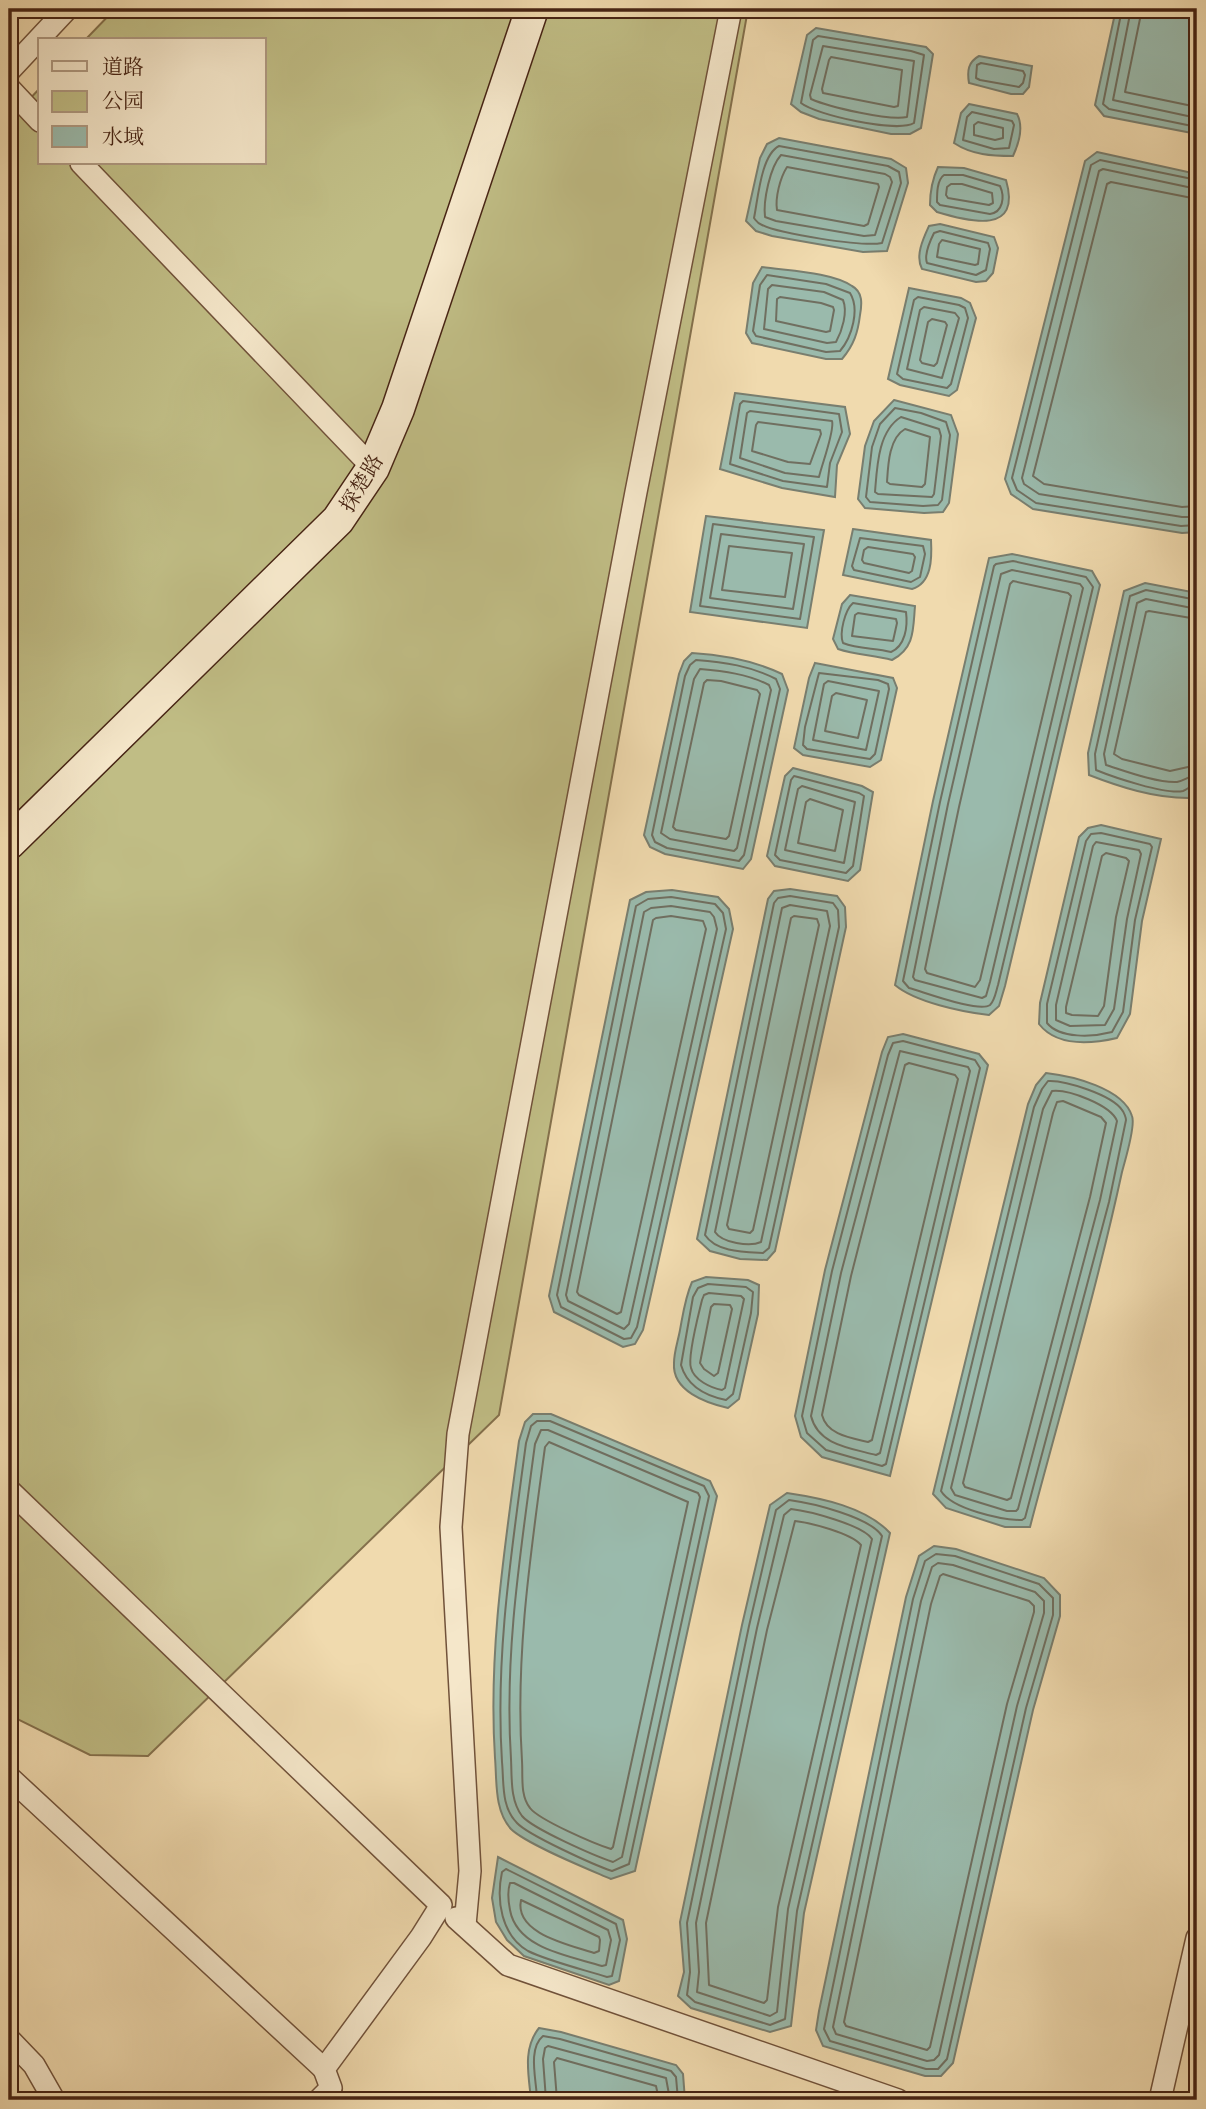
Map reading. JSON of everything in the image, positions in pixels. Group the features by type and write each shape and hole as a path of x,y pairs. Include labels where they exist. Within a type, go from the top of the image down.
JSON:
{"main road":[{"name":"探楚路","path":"9,843 338,520 373,468 398,409 531,9"}],"street":[{"path":"40,38 67,9"},
{"path":"465,1925 470,1871 451,1527 458,1434 636,492 732,9"},
{"path":"9,71 38,40"},
{"path":"9,88 38,119"},
{"path":"81,164 373,468"},
{"path":"9,1490 441,1905 508,1965 898,2100"},
{"path":"9,1777 324,2069 331,2088 319,2100"},
{"path":"324,2069 441,1905"},
{"path":"1160,2100 1197,1938"},
{"path":"9,2039 34,2065 54,2100"}],"green space":[{"path":"115,9 748,9 499,1415 148,1756 90,1755 9,1715 9,121 38,90 38,164 266,164 266,38 87,38"}],"water":[{"path":"1116,9 1197,9 1197,134 1104,116 1095,105"},
{"path":"816,28 926,47 933,54 921,128 910,134 891,134 819,119 801,112 791,104 807,35"},
{"path":"979,56 1032,66 1029,87 1023,94 1011,94 969,83 969,67"},
{"path":"969,104 1017,114 1020,130 1013,156 975,152 954,143 961,113"},
{"path":"779,138 891,159 906,168 908,183 887,251 863,252 772,236 756,231 746,221 760,158 767,144"},
{"path":"1097,152 1197,174 1197,532 1182,533 1033,509 1011,494 1005,479 1085,161"},
{"path":"938,167 964,168 1006,180 1009,198 1007,210 1000,217 978,221 937,212 930,205 930,200"},
{"path":"940,224 994,237 998,248 993,273 986,281 976,282 922,269 920,253 924,236 929,226"},
{"path":"762,267 821,275 843,281 856,289 861,303 858,327 842,359 826,359 752,343 746,333 753,283"},
{"path":"909,288 961,298 970,303 976,318 957,390 949,396 900,385 888,379"},
{"path":"735,393 845,407 850,434 837,465 835,497 782,488 720,469"},
{"path":"894,400 951,415 958,434 949,503 943,512 865,508 858,499 865,446 874,421"},
{"path":"706,516 824,530 807,628 690,612"},
{"path":"853,529 931,540 931,562 924,581 912,589 843,575"},
{"path":"1012,554 1092,571 1100,585 1005,986 999,1006 989,1015 926,1001 895,985 933,801 989,558"},
{"path":"1145,583 1197,593 1197,789 1188,798 1137,791 1089,775 1088,753 1124,591"},
{"path":"850,595 915,606 909,644 900,655 892,660 838,649 833,639 842,604"},
{"path":"692,653 738,659 771,669 782,674 788,690 751,859 743,869 665,854 650,847 644,835 679,674 684,661"},
{"path":"815,663 893,678 897,688 881,760 870,767 803,755 794,748 809,678"},
{"path":"793,768 862,786 873,792 860,870 848,881 775,866 767,856 785,776"},
{"path":"1101,825 1161,839 1142,921 1130,1014 1117,1038 1075,1042 1055,1037 1039,1024 1040,1003 1079,837 1088,828"},
{"path":"790,889 837,896 845,907 846,927 775,1251 767,1260 740,1259 710,1251 697,1239 768,899 774,891"},
{"path":"672,890 718,897 729,909 733,929 643,1330 635,1344 623,1347 554,1312 549,1296 630,900 646,892"},
{"path":"903,1034 979,1054 988,1065 890,1476 822,1457 801,1437 795,1416 825,1270 882,1052 888,1037"},
{"path":"1046,1073 1069,1077 1108,1091 1127,1106 1133,1127 1090,1306 1030,1527 1005,1527 946,1508 933,1494 1028,1104 1036,1085"},
{"path":"706,1277 748,1280 759,1285 758,1314 739,1399 728,1408 692,1394 678,1381 675,1373 675,1355 684,1306 692,1282"},
{"path":"533,1414 551,1414 710,1481 717,1496 635,1871 611,1879 558,1856 519,1835 506,1821 497,1795 493,1718 499,1599 519,1441 525,1422"},
{"path":"787,1493 856,1510 869,1516 890,1533 804,1913 791,2026 770,2032 691,2008 678,1996 684,1972 680,1922 770,1505"},
{"path":"934,1546 956,1549 1044,1578 1060,1595 1060,1616 1033,1710 953,2063 941,2076 925,2076 823,2046 816,2030 906,1597 919,1556"},
{"path":"498,1857 623,1920 627,1939 619,1981 609,1985 524,1956 507,1940 496,1922 492,1898"},
{"path":"539,2028 676,2065 683,2074 685,2100 531,2100 528,2054"}]}
